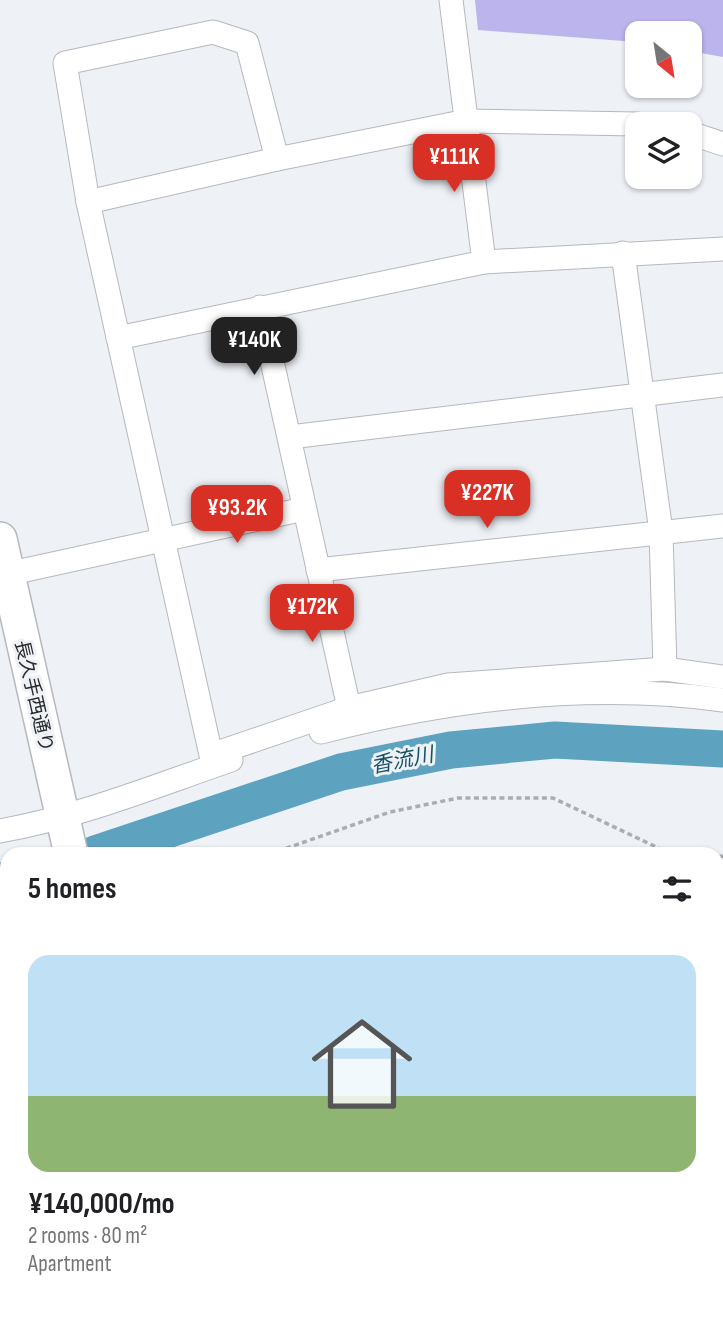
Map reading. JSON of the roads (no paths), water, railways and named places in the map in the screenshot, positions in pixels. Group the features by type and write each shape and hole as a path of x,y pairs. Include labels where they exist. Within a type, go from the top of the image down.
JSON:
{"street":[{"path":"451,0 484,262"},
{"path":"277,159 247,43 214,32 65,63 88,202 211,755 349,708 448,685 666,669 723,677"},
{"path":"88,202 277,159 467,121 625,124"},
{"path":"702,137 723,144"},
{"path":"118,338 484,262 723,249"},
{"path":"623,253 661,532 666,669"},
{"path":"260,307 349,708"},
{"path":"290,436 723,385"},
{"path":"4,575 162,537 304,509"},
{"path":"318,570 723,526"},
{"name":"長久手西通り","path":"0,539 4,575 65,832"},
{"path":"0,831 65,832 301,736 363,721 514,697 663,692 723,700"}],"waterway":[{"name":"香流川","path":"116,847 341,772 451,750 555,740 723,749"}]}
